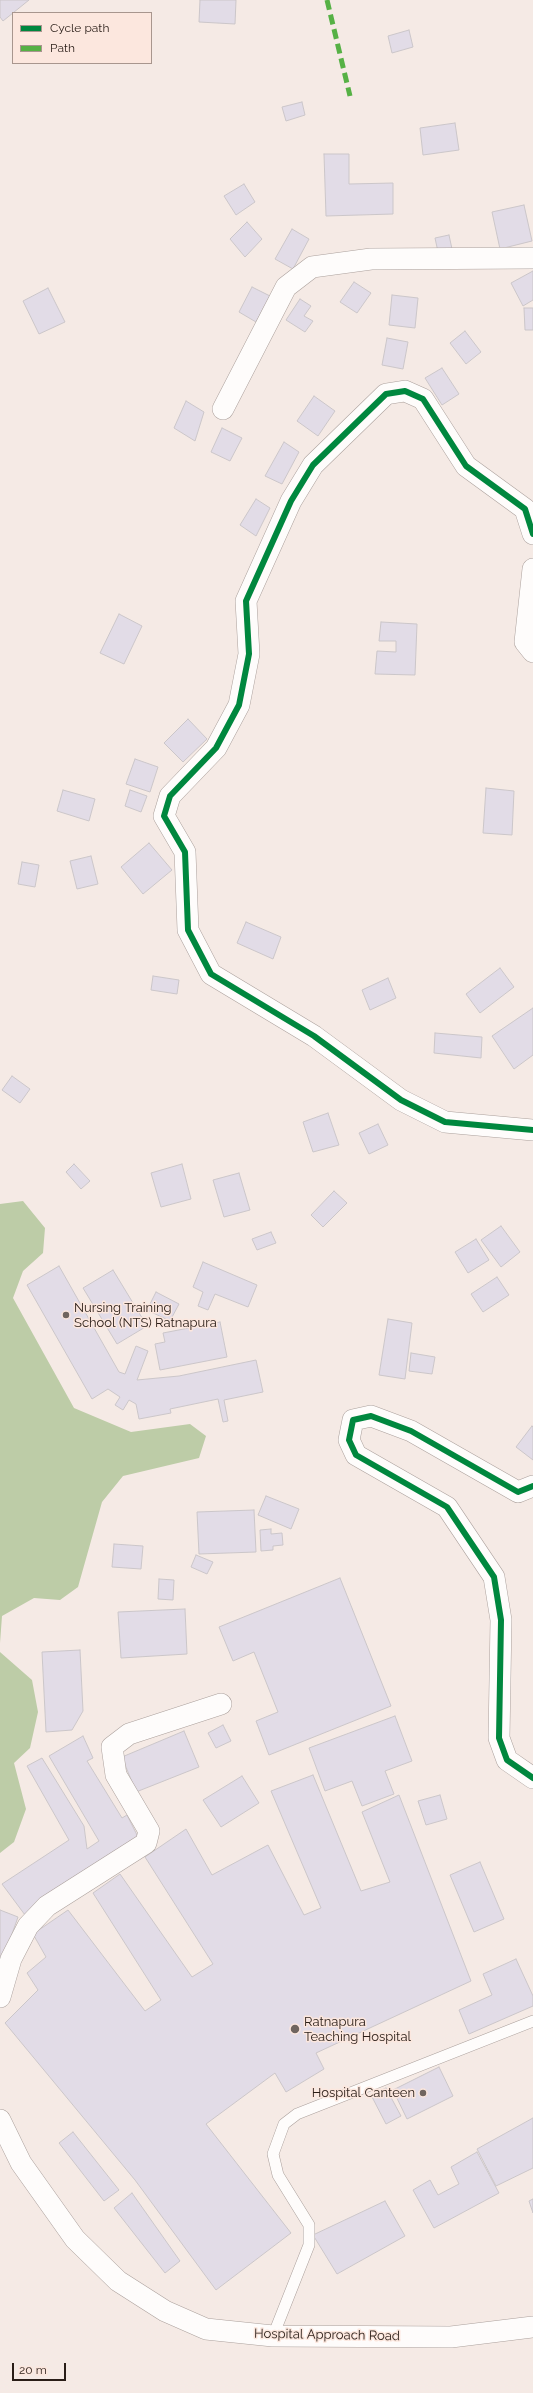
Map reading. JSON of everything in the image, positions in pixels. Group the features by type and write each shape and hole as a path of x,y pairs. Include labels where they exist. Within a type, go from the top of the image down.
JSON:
{"street":[{"path":"223,409 286,287 312,266 371,259 533,258"},
{"path":"533,534 525,509 466,466 423,399 405,391 386,394 312,466 291,501 246,600 249,654 239,705 216,748 170,796 164,816 185,852 188,930 211,974 314,1036 401,1100 444,1122 533,1130"},
{"path":"533,569 525,642 533,652"},
{"path":"533,1486 518,1492 411,1431 371,1416 353,1420 349,1440 356,1455 447,1507 494,1577 501,1620 498,1738 507,1760 533,1778"},
{"path":"0,1997 11,1959 28,1926 47,1906 146,1843 149,1831 116,1774 112,1746 129,1734 221,1704"},
{"name":"Hospital Approach Road","path":"0,2120 21,2162 75,2239 118,2281 165,2311 206,2329 274,2336 450,2337 533,2327"}],"lane":[{"path":"274,2336 309,2245 309,2225 278,2176 273,2154 284,2124 297,2114 533,2021"}],"green space":[{"path":"23,1201 45,1228 43,1253 23,1271 13,1298 74,1408 131,1432 190,1424 206,1436 199,1458 123,1476 102,1502 78,1587 60,1600 34,1598 2,1616 0,1643 0,1204"},
{"path":"0,1652 32,1680 38,1712 30,1748 14,1763 26,1809 14,1842 0,1853"}],"building":[{"path":"0,0 29,0 14,12 12,12 12,14 3,21 0,17"},
{"path":"200,0 236,0 235,24 199,22"},
{"path":"409,30 413,47 392,53 388,36"},
{"path":"302,102 305,115 286,121 282,107"},
{"path":"455,123 459,150 423,155 420,128"},
{"path":"324,154 349,154 349,184 393,183 393,214 326,216"},
{"path":"244,184 255,202 236,215 224,196"},
{"path":"524,205 532,241 500,249 492,212"},
{"path":"247,222 262,239 245,257 230,239"},
{"path":"292,229 309,239 293,269 275,259"},
{"path":"449,235 452,249 438,252 435,238"},
{"path":"533,271 533,300 523,306 511,283"},
{"path":"354,282 371,293 357,313 340,302"},
{"path":"252,287 270,296 256,322 239,312"},
{"path":"48,288 65,322 39,334 23,301"},
{"path":"392,295 418,298 415,328 389,325"},
{"path":"300,299 311,306 304,316 313,321 305,332 286,320"},
{"path":"524,308 533,308 533,330 525,330"},
{"path":"465,331 481,352 466,364 450,343"},
{"path":"387,338 408,342 403,369 382,365"},
{"path":"442,368 459,394 442,405 425,378"},
{"path":"314,396 335,411 318,436 297,421"},
{"path":"186,401 204,412 195,441 174,428"},
{"path":"222,428 242,438 230,461 211,452"},
{"path":"284,442 299,452 282,484 265,476"},
{"path":"256,499 270,508 256,536 240,525"},
{"path":"119,614 142,626 124,664 100,653"},
{"path":"381,622 417,624 415,675 375,674 377,651 396,652 396,641 379,641"},
{"path":"188,719 207,739 183,762 164,743"},
{"path":"135,759 158,767 150,792 126,784"},
{"path":"486,788 514,791 512,835 483,833"},
{"path":"63,790 95,799 89,821 57,811"},
{"path":"130,790 147,796 141,812 125,806"},
{"path":"149,843 172,870 143,894 121,867"},
{"path":"91,856 98,884 77,889 70,861"},
{"path":"22,862 39,865 35,887 18,884"},
{"path":"246,922 281,937 273,959 237,943"},
{"path":"500,968 514,987 480,1013 466,994"},
{"path":"153,976 179,980 177,994 151,990"},
{"path":"388,978 396,998 370,1010 362,990"},
{"path":"533,1008 533,1055 514,1069 492,1036"},
{"path":"435,1033 482,1037 481,1058 434,1053"},
{"path":"12,1076 30,1089 20,1103 2,1090"},
{"path":"328,1113 339,1145 313,1152 303,1122"},
{"path":"378,1124 388,1145 369,1154 359,1133"},
{"path":"74,1164 90,1181 81,1189 66,1172"},
{"path":"182,1164 191,1199 161,1207 151,1173"},
{"path":"239,1173 250,1210 224,1217 213,1180"},
{"path":"334,1191 347,1203 323,1227 311,1215"},
{"path":"501,1226 520,1252 501,1267 481,1240"},
{"path":"271,1232 276,1243 257,1250 252,1239"},
{"path":"476,1239 489,1260 468,1273 455,1252"},
{"path":"203,1262 257,1285 248,1307 215,1294 208,1310 198,1306 203,1292 193,1287"},
{"name":"Nursing Training School (NTS) Ratnapura","path":"59,1266 119,1372 125,1374 136,1346 148,1351 137,1380 179,1376 256,1360 263,1392 224,1400 228,1421 223,1422 218,1399 170,1409 171,1413 139,1419 136,1404 129,1400 123,1410 115,1405 120,1397 108,1389 92,1399 27,1285"},
{"path":"113,1270 147,1326 117,1344 83,1288"},
{"path":"497,1277 509,1295 483,1312 471,1294"},
{"path":"156,1292 179,1304 170,1321 147,1310"},
{"path":"388,1319 412,1323 405,1379 379,1375"},
{"path":"220,1322 227,1357 160,1370 155,1344 165,1342 163,1333"},
{"path":"411,1353 435,1357 432,1374 409,1371"},
{"path":"532,1426 533,1427 533,1460 516,1447"},
{"path":"266,1496 299,1509 291,1529 258,1515"},
{"path":"254,1510 256,1552 199,1554 197,1512"},
{"path":"271,1529 271,1534 282,1533 283,1545 273,1546 273,1550 261,1551 260,1530"},
{"path":"114,1544 143,1546 141,1569 112,1567"},
{"path":"196,1555 213,1562 207,1574 191,1567"},
{"path":"340,1578 391,1706 269,1755 256,1721 278,1712 254,1652 233,1661 219,1627"},
{"path":"159,1579 174,1580 173,1600 158,1599"},
{"path":"185,1609 187,1654 121,1658 118,1612"},
{"path":"80,1650 83,1711 72,1730 46,1732 42,1652"},
{"path":"395,1716 412,1761 385,1771 394,1794 362,1806 352,1781 325,1791 309,1748"},
{"path":"223,1725 231,1741 216,1748 208,1733"},
{"path":"184,1731 199,1767 136,1792 122,1757"},
{"path":"83,1736 93,1758 87,1761 122,1818 127,1815 138,1837 25,1915 2,1884 69,1840 27,1766 42,1758 84,1826 87,1849 99,1841 49,1756"},
{"path":"313,1775 361,1891 390,1882 362,1812 399,1795 471,1981 316,2053 324,2069 286,2092 275,2073 206,2124 291,2233 216,2290 135,2180 5,2023 38,1990 27,1973 46,1957 33,1934 68,1910 145,2011 161,2000 93,1893 120,1874 192,1977 213,1964 145,1857 186,1829 212,1875 268,1845 304,1915 321,1908 271,1791"},
{"path":"242,1776 259,1803 221,1827 203,1800"},
{"path":"440,1795 447,1819 426,1825 418,1801"},
{"path":"480,1862 504,1919 474,1932 450,1875"},
{"path":"0,1910 18,1917 0,1968"},
{"path":"516,1959 533,1996 533,2006 469,2034 459,2010 492,1995 483,1974"},
{"name":"Hospital Canteen","path":"439,2067 453,2096 407,2119 393,2090"},
{"path":"386,2088 401,2116 386,2124 371,2095"},
{"path":"533,2118 533,2168 496,2186 477,2149"},
{"path":"73,2132 119,2190 104,2201 59,2143"},
{"path":"477,2152 499,2193 434,2228 413,2190 430,2180 438,2195 459,2184 451,2167"},
{"path":"132,2193 180,2261 165,2273 114,2208"},
{"path":"533,2199 533,2213 529,2201"},
{"path":"385,2201 405,2236 337,2274 313,2235"}],"marked path":[{"path":"327,0 350,96"}],"cycle path":[{"path":"533,534 525,509 466,466 423,399 405,391 386,394 313,465 291,501 246,601 249,654 239,705 216,748 170,796 164,816 185,852 188,930 211,974 314,1036 401,1100 445,1122 533,1130"},
{"path":"533,1486 518,1492 411,1431 371,1416 353,1420 349,1440 356,1455 447,1507 494,1577 501,1620 499,1738 507,1760 533,1778"}],"place":[{"name":"Nursing Training School (NTS) Ratnapura","path":"66,1315"},
{"name":"Ratnapura Teaching Hospital","path":"295,2029"},
{"name":"Hospital Canteen","path":"423,2093"}]}
